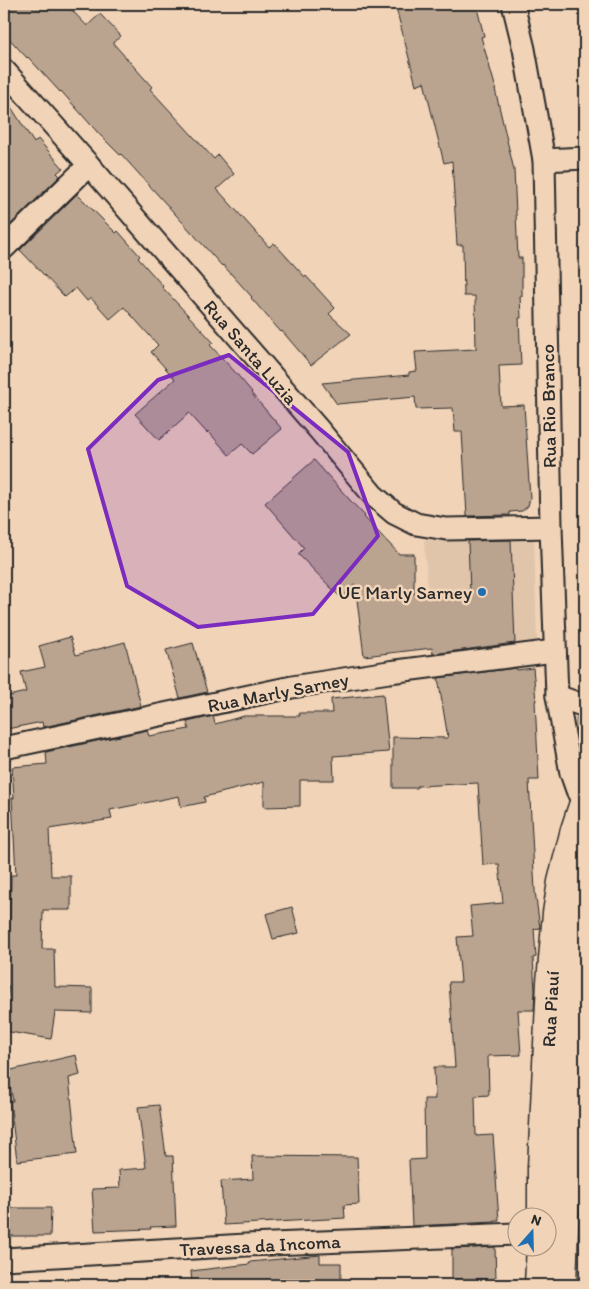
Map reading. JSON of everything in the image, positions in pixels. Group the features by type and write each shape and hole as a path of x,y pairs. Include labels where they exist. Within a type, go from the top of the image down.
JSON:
{"main road":[{"name":"Rua Piauí","path":"542,1206 550,1002 557,913 568,855 585,804"},
{"name":"Rua Piauí","path":"562,1285 573,976 577,919 585,866"},
{"path":"539,1285 540,1256"}],"street":[{"name":"Rua Rio Branco","path":"513,4 524,49 544,160 554,651 557,696 571,773 585,804"},
{"name":"Rua Santa Luzia","path":"4,70 320,431 373,495 394,513 416,524 446,529 551,527"},
{"path":"544,160 585,158"},
{"path":"4,248 88,165"},
{"name":"Rua Marly Sarney","path":"4,748 292,687 389,672 554,651"},
{"path":"557,696 585,706"},
{"name":"Travessa da Incoma","path":"4,1259 246,1245 506,1234"}],"highlighted area":[{"path":"229,355 348,452 378,536 313,614 198,627 127,586 88,449 158,380"}],"shaded area":[{"name":"UE Marly Sarney","path":"534,537 537,644 432,648 424,540"},
{"path":"581,714 585,716 585,760 575,756 576,718"}],"building":[{"path":"4,4 66,4 87,26 100,14 121,36 113,43 152,87 150,89 214,159 218,155 234,174 217,189 269,247 274,243 306,276 335,308 329,314 351,334 311,365 252,297 121,154 99,134 61,91 4,33"},
{"path":"395,4 476,4 484,36 481,37 496,89 514,170 518,258 522,258 521,318 519,318 521,365 499,366 501,406 524,405 530,498 528,506 522,511 510,512 510,515 467,516 462,432 455,432 453,408 416,409 415,397 337,404 322,383 409,375 409,372 417,371 415,352 476,349 475,296 464,296 463,245 457,245 452,161 444,163 424,82 416,85"},
{"path":"4,96 34,143 38,139 63,168 57,173 60,176 4,231"},
{"path":"77,194 116,233 118,231 140,256 138,258 213,342 210,345 282,429 252,454 242,444 229,455 189,413 159,440 135,414 175,379 151,352 158,345 124,307 110,319 91,298 87,301 76,288 65,297 20,250"},
{"path":"314,460 399,554 414,554 414,594 470,592 468,541 511,540 515,643 433,654 432,648 364,656 355,584 341,598 298,554 304,548 265,503"},
{"path":"70,637 76,655 125,642 141,706 43,727 42,722 7,729 4,716 4,697 26,692 21,672 45,667 39,646"},
{"path":"193,643 207,692 180,698 166,650"},
{"path":"516,668 517,670 533,668 539,780 529,780 535,891 540,928 534,929 536,957 533,958 534,1010 518,1010 521,1055 488,1056 489,1095 475,1096 476,1136 493,1135 499,1221 412,1226 409,1160 425,1159 424,1099 435,1099 434,1067 455,1067 449,982 461,982 457,937 473,936 470,906 503,903 499,864 483,865 478,783 393,788 393,737 448,738 438,678"},
{"path":"383,694 389,752 333,756 334,780 300,780 300,806 264,807 264,782 204,797 205,802 181,807 179,796 110,810 112,819 49,829 51,876 71,876 71,910 43,910 42,949 54,949 55,987 92,988 92,1013 55,1012 51,1039 4,1031 4,1017 9,986 4,986 4,949 9,949 11,875 16,875 12,767 47,764 46,752 147,730 149,736 189,729 187,722 213,716 215,724 244,716 300,716 299,713 332,713 331,699"},
{"path":"292,907 299,933 273,939 266,914"},
{"path":"76,1055 80,1075 69,1078 77,1154 17,1161 10,1101 13,1101 7,1071"},
{"path":"159,1105 166,1156 173,1156 176,1226 95,1231 92,1189 120,1188 119,1170 146,1168 138,1107"},
{"path":"252,1156 357,1157 359,1204 344,1205 345,1218 224,1225 221,1181 253,1179"},
{"path":"4,1208 51,1208 50,1236 4,1236"},
{"path":"495,1247 496,1279 452,1279 452,1249"},
{"path":"320,1255 320,1263 341,1263 341,1285 192,1285 191,1271 250,1264 250,1262"}],"place":[{"name":"UE Marly Sarney","path":"482,592"}]}
